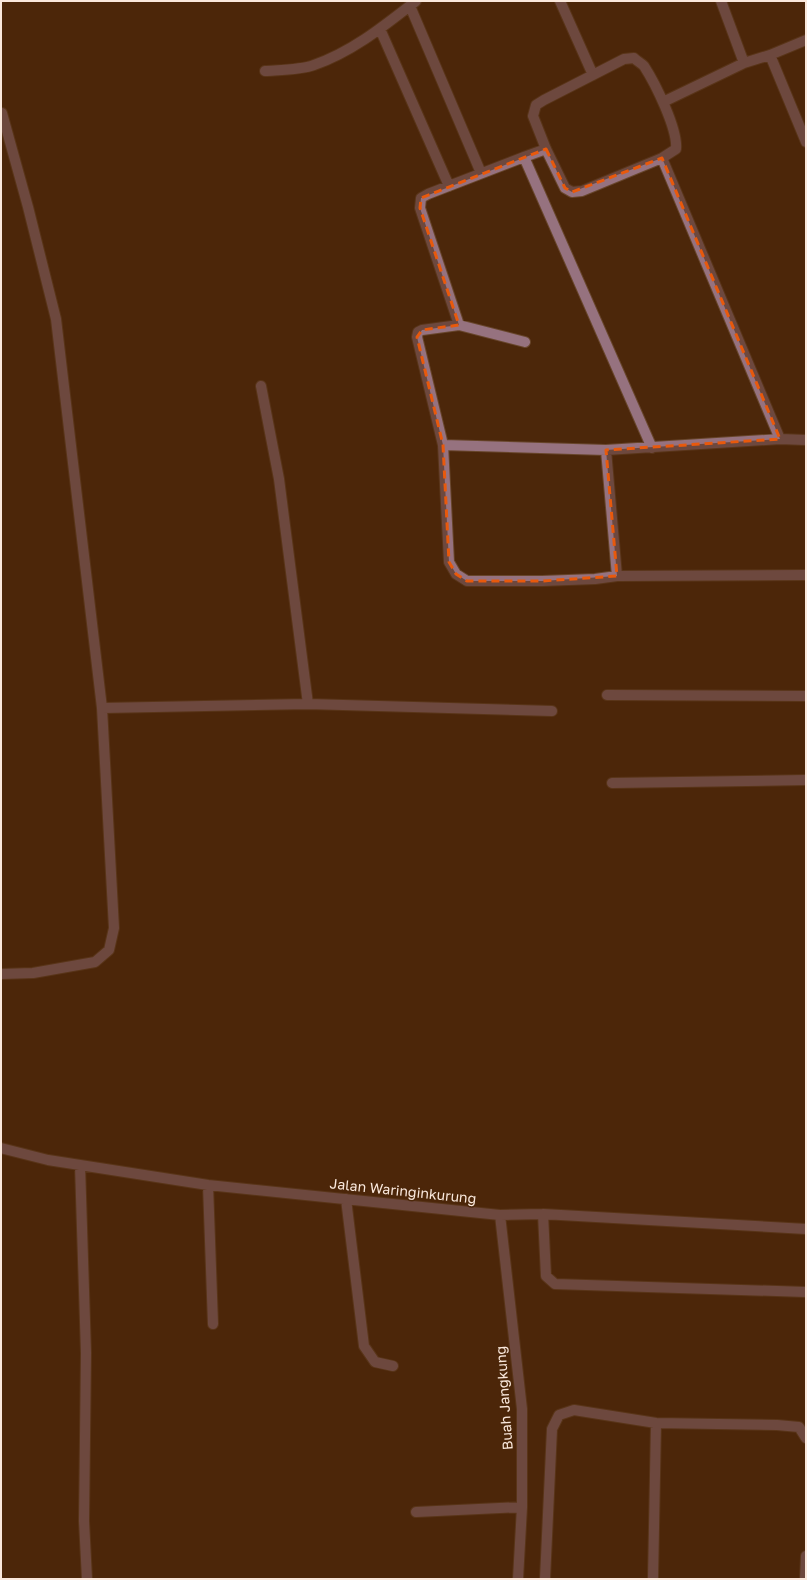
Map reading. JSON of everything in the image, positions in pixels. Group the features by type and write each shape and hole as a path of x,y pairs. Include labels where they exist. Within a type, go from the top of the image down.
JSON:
{"street":[{"path":"560,1 593,76"},
{"path":"721,1 744,63"},
{"path":"264,71 313,66 351,49 380,29 413,3 481,173"},
{"path":"380,29 449,186"},
{"path":"663,102 744,63 806,40"},
{"path":"770,54 806,142"},
{"path":"634,58 643,65 663,102 676,135 676,149 662,158 582,191 572,192 565,188 546,149 533,116 536,105 593,76 624,59 634,58"},
{"path":"1,974 33,973 95,962 109,950 114,928 102,708 56,319 27,200 2,113"},
{"path":"459,325 420,208 421,198 481,173 546,149"},
{"path":"524,157 652,448"},
{"path":"662,158 780,439"},
{"path":"525,342 459,325 422,330 418,332 417,337 443,445 449,562 456,574 467,581 542,582 595,579 617,576 806,575"},
{"path":"261,386 279,479 308,704"},
{"path":"443,445 606,450 780,439 806,440"},
{"path":"606,450 617,576"},
{"path":"607,695 806,696"},
{"path":"102,708 308,704 552,711"},
{"path":"612,784 806,780"},
{"name":"Jalan Waringinkurung","path":"1,1148 48,1160 80,1166 208,1184 500,1215 543,1214 806,1229"},
{"path":"80,1166 86,1352 84,1521 86,1579"},
{"path":"208,1184 213,1324"},
{"path":"346,1199 364,1346 375,1362 393,1366"},
{"path":"543,1214 546,1276 555,1284 806,1292"},
{"name":"Buah Jangkung","path":"500,1215 522,1409 522,1507 518,1579"},
{"path":"545,1579 552,1429 559,1416 574,1410 656,1424 777,1425 799,1427 806,1438"},
{"path":"653,1579 656,1424"},
{"path":"416,1512 522,1507"},
{"path":"805,1579 806,1556"}],"highlighted area":[{"path":"546,149 565,188 572,192 662,158 780,439 606,450 617,576 542,581 467,581 456,574 449,562 443,445 417,337 422,330 459,325 420,208 421,198"}]}
